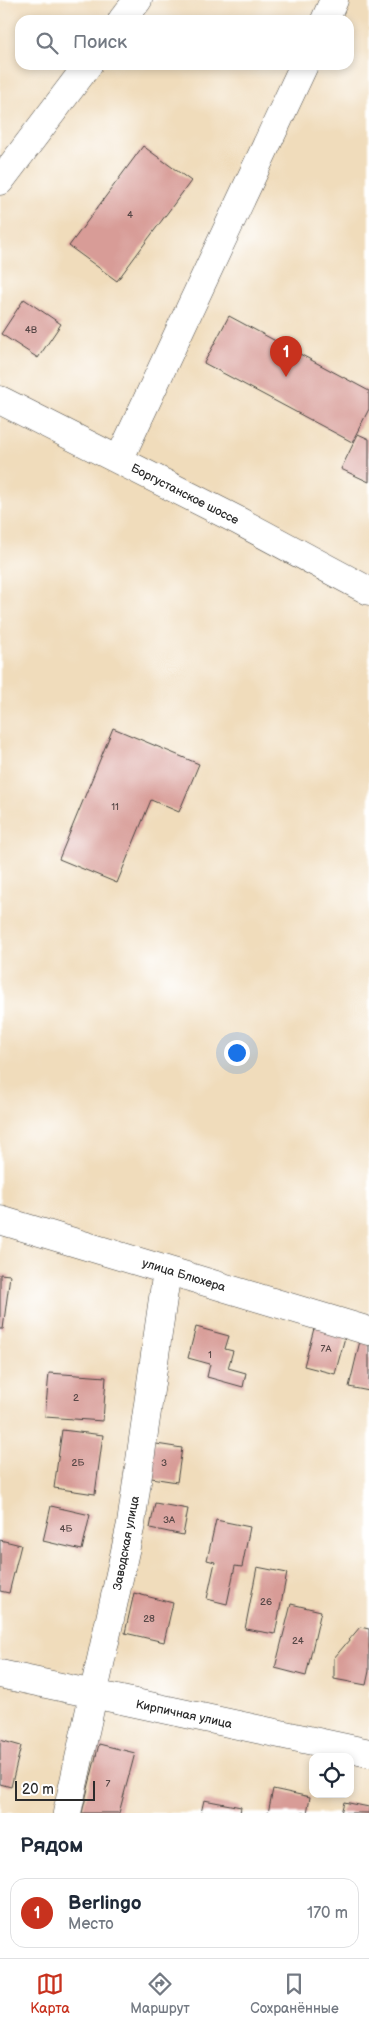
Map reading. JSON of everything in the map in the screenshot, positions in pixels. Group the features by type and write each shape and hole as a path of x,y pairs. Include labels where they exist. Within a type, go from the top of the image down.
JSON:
{"street":[{"path":"126,15 138,0"},
{"path":"327,15 334,0"},
{"path":"0,182 84,70"},
{"path":"119,460 302,70"},
{"name":"Боргустанское шоссе","path":"0,400 237,520 369,591"},
{"name":"улица Блюхера","path":"0,1220 369,1331"},
{"name":"Заводская улица","path":"67,1813 131,1524 167,1270"},
{"name":"Кирпичная улица","path":"0,1674 369,1753"}],"building":[{"path":"143,146 191,181 117,281 69,246"},
{"path":"24,299 61,324 38,358 1,334"},
{"path":"229,316 369,391 369,409 352,442 204,363"},
{"path":"358,434 369,439 369,482 341,469"},
{"path":"113,728 199,764 179,812 151,800 117,883 59,859"},
{"path":"0,1274 10,1275 3,1329 0,1329"},
{"path":"316,1321 347,1330 335,1374 304,1366"},
{"path":"196,1327 229,1336 225,1349 233,1351 228,1368 246,1373 243,1387 207,1377 210,1364 188,1358"},
{"path":"360,1341 369,1344 369,1391 349,1387"},
{"path":"49,1373 106,1377 103,1421 45,1417"},
{"path":"62,1430 103,1435 95,1494 54,1488"},
{"path":"150,1443 182,1448 177,1482 145,1477"},
{"path":"155,1503 188,1509 183,1535 150,1528"},
{"path":"51,1506 90,1515 82,1550 43,1541"},
{"path":"216,1520 250,1527 242,1567 235,1566 227,1604 207,1599 215,1562 207,1560"},
{"path":"0,1540 21,1545 9,1593 0,1591"},
{"path":"257,1567 287,1573 275,1634 245,1629"},
{"path":"134,1593 173,1603 164,1642 125,1633"},
{"path":"291,1604 321,1611 306,1676 275,1668"},
{"path":"360,1627 369,1629 369,1671 366,1685 334,1679 334,1658"},
{"path":"0,1740 21,1746 11,1787 0,1784"},
{"path":"99,1744 135,1753 119,1813 82,1813"},
{"path":"273,1789 310,1798 307,1813 268,1813"},
{"path":"204,1800 241,1807 240,1813 201,1813"},
{"path":"344,1802 369,1807 369,1813 341,1813"}],"place":[{"name":"Berlingo","path":"286,377"}]}
